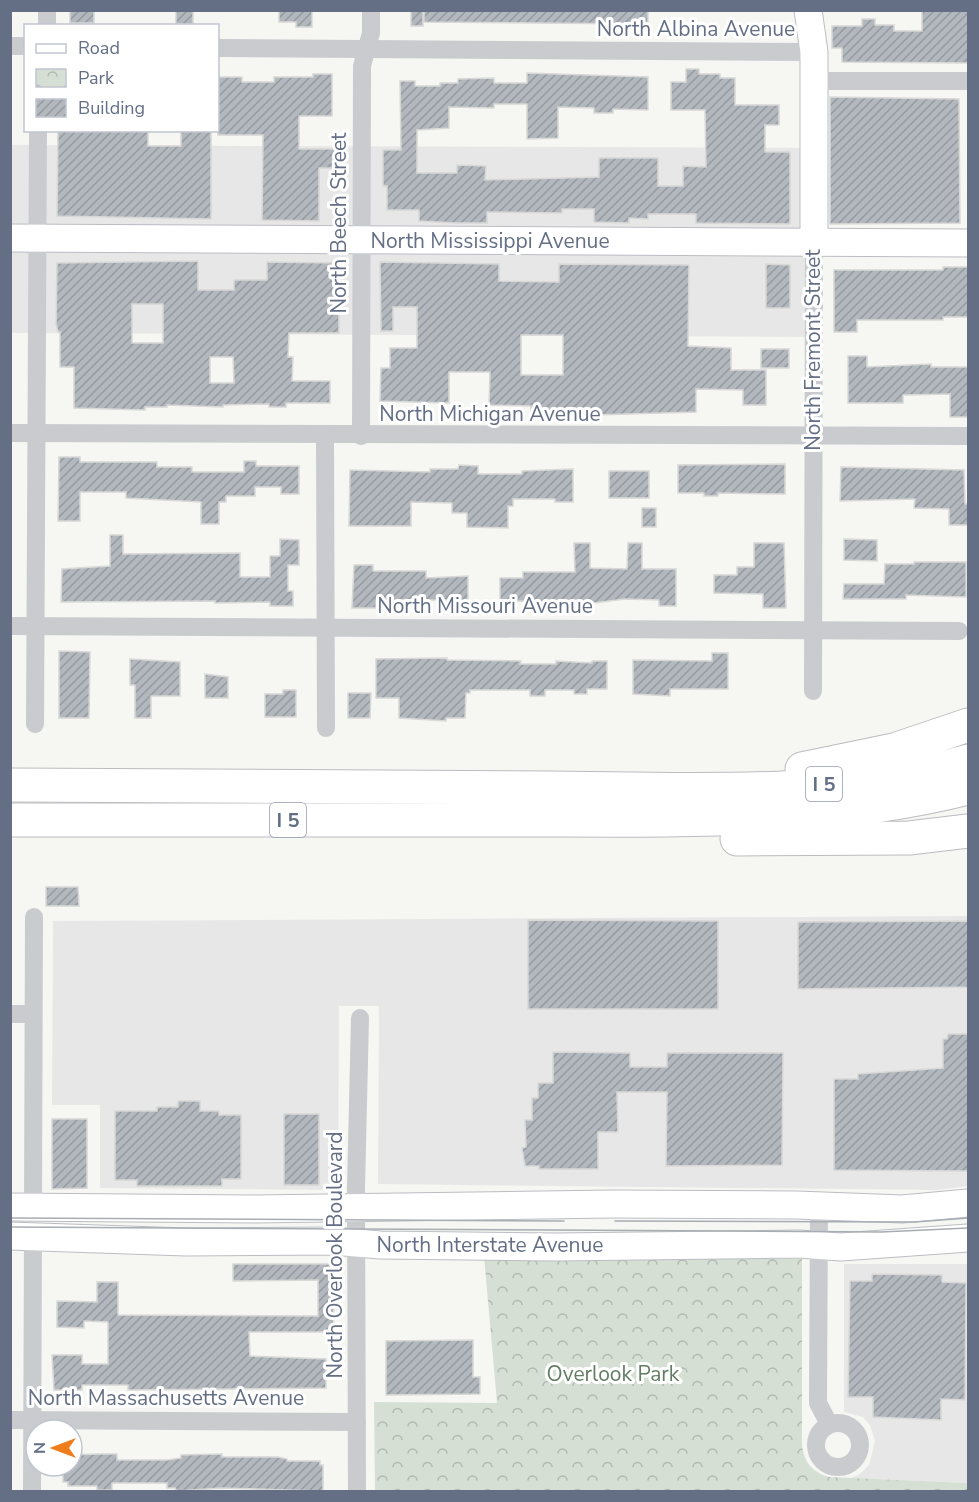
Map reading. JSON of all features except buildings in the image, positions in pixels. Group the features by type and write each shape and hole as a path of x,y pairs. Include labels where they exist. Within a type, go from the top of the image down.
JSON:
{"highway":[{"path":"688,789 854,759 920,742 969,725"},
{"name":"I 5","path":"10,785 688,789 848,784 900,777 969,761"},
{"name":"I 5","path":"10,820 685,820 816,814 906,802 969,788"},
{"path":"564,820 620,839 899,838 969,831"}],"street":[{"name":"North Beech Street","path":"361,436 362,66 371,33 371,10"},
{"name":"North Fremont Street","path":"808,10 814,52 813,691"},
{"name":"North Albina Avenue","path":"219,48 814,52"},
{"path":"814,81 969,81"},
{"path":"35,724 38,132"},
{"name":"North Mississippi Avenue","path":"10,238 969,243"},
{"name":"North Michigan Avenue","path":"10,433 361,436 969,436"},
{"path":"326,435 326,728"},
{"name":"North Missouri Avenue","path":"10,626 959,631"},
{"path":"22,1207 33,1014 34,917"},
{"path":"10,1014 33,1014"},
{"name":"North Overlook Boulevard","path":"357,1491 357,1064 360,1018"},
{"name":"North Interstate Avenue","path":"22,1207 472,1208 612,1204 902,1209 969,1203"},
{"path":"819,1207 818,1403 829,1424"},
{"path":"22,1236 32,1418"},
{"name":"North Interstate Avenue","path":"22,1236 186,1242 556,1247 841,1246 969,1238"},
{"name":"North Massachusetts Avenue","path":"84,1420 357,1422"}],"shaded area":[{"path":"11,145 810,148 810,337 11,333"},
{"path":"968,916 968,1186 937,1190 378,1184 379,1006 339,1006 338,1190 100,1188 100,1105 52,1105 53,921"},
{"path":"844,1264 968,1264 968,1483 851,1478 860,1474 869,1465 875,1441 870,1425 863,1417 844,1412"}],"green space":[{"name":"Overlook Park","path":"484,1256 802,1259 802,1445 810,1466 829,1477 968,1483 968,1491 375,1491 374,1402 497,1403"}],"tram line":[{"path":"10,1218 564,1221"},
{"path":"615,1221 914,1222 968,1218"},
{"path":"10,1227 881,1232 968,1228"}]}
